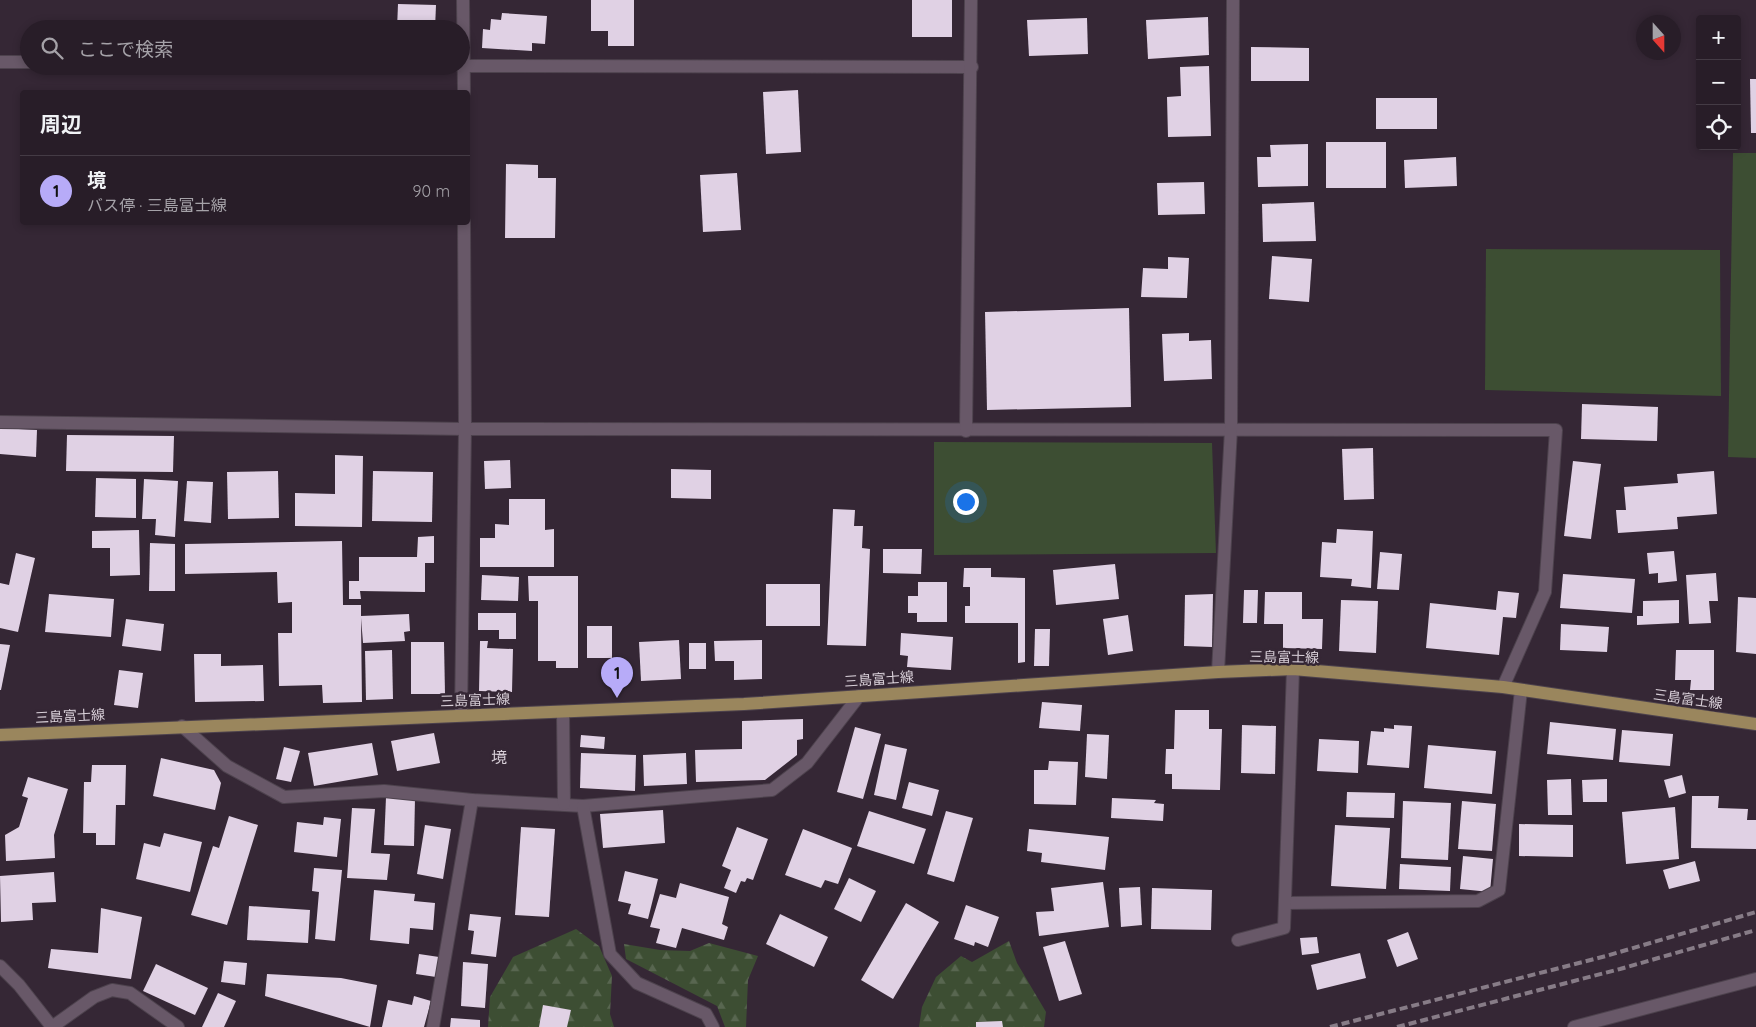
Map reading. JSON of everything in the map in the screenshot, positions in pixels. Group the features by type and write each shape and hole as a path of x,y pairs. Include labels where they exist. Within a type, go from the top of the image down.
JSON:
{"main road":[{"name":"三島富士線","path":"0,735 744,704 1218,672 1293,669 1503,687 1756,724"}],"street":[{"path":"463,0 463,20"},
{"path":"966,431 972,68 971,0"},
{"path":"1218,672 1231,429 1233,0"},
{"path":"0,62 20,62"},
{"path":"470,66 972,68"},
{"path":"463,75 464,90"},
{"path":"461,715 465,429 464,225"},
{"path":"0,422 465,429 966,431 1231,429 1556,430 1545,592 1503,687"},
{"path":"1238,940 1284,928 1293,669"},
{"path":"1286,903 1478,901 1499,890 1521,690"},
{"path":"182,726 228,766 284,797 384,791 472,800 582,806 772,790 806,763 859,696"},
{"path":"562,712 564,804"},
{"path":"433,1027 472,800"},
{"path":"582,806 610,954 637,983 706,1014 713,1027"},
{"path":"0,966 52,1027 94,997 112,990 130,992 178,1027"},
{"path":"1574,1027 1756,978"}],"green space":[{"path":"1733,153 1756,153 1756,458 1728,457"},
{"path":"1486,249 1720,250 1721,396 1485,390"},
{"path":"934,442 1212,443 1216,553 934,555"},
{"path":"576,929 599,946 612,976 610,1014 614,1027 488,1027 490,997 513,957"},
{"path":"1009,941 1017,963 1046,1012 1044,1027 919,1027 922,1007 936,977 961,956 972,962"},
{"path":"709,943 758,956 748,980 746,1027 725,1027 717,1006 626,959 624,944 660,950 690,951"}],"building":[{"path":"591,0 634,0 634,46 608,46 608,31 591,31"},
{"path":"912,0 952,0 952,37 912,37"},
{"path":"398,4 436,5 435,20 397,20"},
{"path":"502,13 547,16 545,44 532,43 532,51 482,48 483,29 490,30 491,19 501,20"},
{"path":"1208,17 1209,55 1148,59 1146,20"},
{"path":"1087,18 1088,54 1029,56 1027,20"},
{"path":"1251,47 1309,48 1309,81 1251,81"},
{"path":"1209,66 1211,136 1168,137 1167,97 1181,96 1180,67"},
{"path":"1750,79 1756,79 1756,133 1751,133"},
{"path":"798,90 801,152 766,154 763,92"},
{"path":"1376,98 1437,98 1437,129 1376,129"},
{"path":"1326,142 1386,142 1386,188 1326,188"},
{"path":"1308,144 1308,186 1258,187 1257,157 1271,157 1270,145"},
{"path":"1456,157 1457,186 1405,188 1404,160"},
{"path":"506,164 538,165 538,178 556,178 555,238 505,238"},
{"path":"737,173 741,230 703,232 700,175"},
{"path":"1204,182 1205,214 1158,215 1157,183"},
{"path":"1314,202 1316,241 1263,242 1262,204"},
{"path":"1272,256 1312,259 1309,302 1269,299"},
{"path":"1168,257 1189,258 1187,298 1141,297 1143,268 1168,269"},
{"path":"1129,308 1131,407 987,410 985,312"},
{"path":"1189,333 1189,341 1211,340 1212,379 1164,381 1162,334"},
{"path":"1582,404 1658,407 1657,441 1581,439"},
{"path":"0,428 37,430 36,457 0,454"},
{"path":"67,435 174,436 173,472 66,471"},
{"path":"1373,448 1374,499 1344,500 1342,449"},
{"path":"335,455 363,456 362,527 295,526 295,493 335,494"},
{"path":"510,460 511,488 485,489 484,461"},
{"path":"1573,461 1601,464 1591,539 1564,536"},
{"path":"671,469 711,470 711,499 671,498"},
{"path":"278,471 279,518 228,519 227,472"},
{"path":"373,471 433,472 432,522 372,521"},
{"path":"1714,471 1717,514 1677,517 1678,529 1618,533 1616,510 1626,510 1624,487 1678,483 1677,474"},
{"path":"96,478 136,479 136,518 95,517"},
{"path":"144,479 178,481 175,537 155,535 156,519 142,519"},
{"path":"187,481 213,482 211,523 184,521"},
{"path":"509,499 545,499 545,530 554,529 554,567 480,567 480,538 495,538 495,524 509,525"},
{"path":"833,509 855,510 854,526 863,526 862,548 870,549 866,646 827,645"},
{"path":"1337,529 1373,531 1371,588 1351,586 1352,579 1320,577 1322,542 1336,543"},
{"path":"139,530 140,575 110,576 110,548 92,548 92,531"},
{"path":"434,536 434,563 425,563 425,592 360,591 361,599 349,599 349,581 359,581 359,557 417,557 418,537"},
{"path":"342,541 343,605 361,605 361,616 409,614 410,631 404,632 405,641 363,643 361,618 362,702 323,703 322,685 279,686 278,633 292,633 292,602 278,603 277,572 185,574 185,544"},
{"path":"150,543 175,544 175,591 149,591"},
{"path":"883,549 922,549 921,574 883,573"},
{"path":"1674,551 1677,581 1658,583 1658,573 1649,574 1647,553"},
{"path":"1380,552 1402,554 1399,590 1377,589"},
{"path":"16,553 35,558 18,632 0,628 0,583 9,585"},
{"path":"1115,564 1119,599 1056,605 1053,570"},
{"path":"964,568 991,568 991,577 1025,578 1025,662 1018,663 1018,623 965,623 965,606 970,606 970,587 963,587"},
{"path":"1716,573 1718,601 1709,601 1711,623 1689,624 1686,575"},
{"path":"1563,574 1635,579 1632,613 1560,608"},
{"path":"482,575 519,577 518,601 481,600"},
{"path":"528,576 578,576 578,668 556,668 556,661 538,661 538,601 529,601"},
{"path":"918,582 947,582 947,622 917,622 917,613 908,613 908,596 918,596"},
{"path":"766,584 820,584 820,626 766,626"},
{"path":"1244,590 1258,590 1257,623 1243,623"},
{"path":"1498,591 1519,593 1516,618 1503,617 1499,655 1426,648 1430,603 1496,610"},
{"path":"1265,592 1302,592 1302,619 1323,619 1322,649 1283,648 1283,624 1264,624"},
{"path":"49,594 114,599 111,637 45,632"},
{"path":"1213,594 1212,647 1184,646 1185,595"},
{"path":"1738,597 1756,598 1756,654 1736,652"},
{"path":"1341,600 1378,601 1376,653 1339,651"},
{"path":"1679,600 1679,623 1637,625 1637,616 1643,616 1643,601"},
{"path":"478,613 516,613 516,639 499,639 499,630 478,630"},
{"path":"1128,615 1133,651 1108,655 1103,619"},
{"path":"126,619 164,624 161,651 122,646"},
{"path":"1561,624 1609,627 1607,652 1560,650"},
{"path":"587,626 612,626 612,658 587,658"},
{"path":"1035,629 1050,629 1049,666 1034,666"},
{"path":"901,633 953,637 951,670 907,667 908,656 900,655"},
{"path":"679,640 681,679 641,681 639,642"},
{"path":"762,640 762,679 734,680 734,661 715,661 714,641"},
{"path":"480,641 488,641 487,648 513,649 512,692 479,691"},
{"path":"411,642 444,642 445,694 411,694"},
{"path":"689,643 706,643 706,669 689,669"},
{"path":"0,644 10,645 1,690 0,690"},
{"path":"392,650 393,699 366,700 365,651"},
{"path":"1676,650 1714,650 1714,690 1690,690 1691,680 1675,680"},
{"path":"194,654 221,654 221,666 263,665 264,701 195,702"},
{"path":"119,670 143,673 138,708 114,705"},
{"path":"1042,702 1082,705 1080,731 1039,728"},
{"path":"1175,710 1209,710 1209,729 1222,729 1220,790 1172,789 1172,774 1165,774 1166,749 1174,749"},
{"path":"803,719 803,739 797,740 797,755 765,780 696,782 695,750 742,749 742,721"},
{"path":"1550,722 1616,729 1613,760 1547,754"},
{"path":"1242,725 1276,726 1275,774 1241,773"},
{"path":"1394,725 1412,726 1409,768 1367,765 1371,731 1384,732 1384,728 1394,729"},
{"path":"855,727 881,734 863,799 837,792"},
{"path":"1622,730 1673,734 1670,766 1619,762"},
{"path":"434,733 440,763 397,771 391,741"},
{"path":"1087,734 1109,735 1107,779 1085,777"},
{"path":"581,735 605,737 604,749 580,747"},
{"path":"1319,739 1359,741 1358,773 1317,771"},
{"path":"372,743 378,775 314,786 308,753"},
{"path":"885,744 907,749 896,800 874,795"},
{"path":"1428,745 1496,751 1492,794 1424,788"},
{"path":"284,747 300,751 291,782 276,779"},
{"path":"581,753 636,755 635,791 580,788"},
{"path":"686,753 687,784 644,786 643,755"},
{"path":"161,758 214,770 221,783 215,810 153,796"},
{"path":"1049,761 1078,762 1076,805 1034,804 1034,770 1048,770"},
{"path":"92,765 126,765 125,805 116,805 115,845 96,845 96,833 83,833 84,782 91,782"},
{"path":"1682,775 1686,793 1669,798 1664,780"},
{"path":"28,777 68,789 54,835 55,858 6,861 5,835 19,827 28,798 22,796"},
{"path":"1571,779 1572,815 1548,815 1547,780"},
{"path":"1607,779 1607,802 1583,802 1582,780"},
{"path":"909,782 939,790 932,816 902,808"},
{"path":"1347,792 1395,793 1394,818 1346,817"},
{"path":"1692,796 1719,796 1718,808 1748,809 1747,820 1756,820 1756,849 1691,848"},
{"path":"386,797 415,798 414,846 384,845"},
{"path":"1112,798 1156,800 1154,803 1164,804 1163,821 1111,818"},
{"path":"1403,801 1451,803 1448,860 1401,858"},
{"path":"1462,801 1496,804 1492,851 1458,849"},
{"path":"1675,807 1679,859 1626,864 1622,812"},
{"path":"352,808 375,809 371,853 390,854 387,880 347,878"},
{"path":"663,810 665,843 603,848 600,814"},
{"path":"869,811 926,829 914,864 857,846"},
{"path":"946,811 973,818 954,882 927,874"},
{"path":"229,816 258,825 227,925 191,915 213,846 219,848"},
{"path":"324,817 341,819 337,857 294,852 297,822 323,825"},
{"path":"1519,824 1573,825 1573,857 1519,856"},
{"path":"425,825 451,829 443,879 417,874"},
{"path":"1335,825 1390,828 1386,889 1331,886"},
{"path":"521,827 555,829 549,917 515,915"},
{"path":"737,827 768,839 753,880 747,878 745,882 741,881 736,893 724,888 731,870 722,866"},
{"path":"803,829 852,848 838,884 825,880 821,888 785,875"},
{"path":"1029,829 1109,837 1105,870 1041,862 1042,853 1027,851"},
{"path":"164,833 202,842 190,892 136,879 144,843 160,847"},
{"path":"1463,856 1493,859 1490,892 1460,889"},
{"path":"1695,861 1700,881 1669,889 1663,870"},
{"path":"1400,864 1451,867 1450,891 1399,889"},
{"path":"314,868 342,870 335,941 315,939 319,892 312,891"},
{"path":"625,871 658,879 648,919 628,914 631,904 618,901"},
{"path":"54,872 56,902 32,903 33,920 1,922 0,876"},
{"path":"849,878 876,891 861,922 834,909"},
{"path":"1103,882 1109,927 1039,936 1036,912 1054,911 1051,888"},
{"path":"680,883 729,897 722,924 728,927 724,940 682,928 676,948 656,943 660,929 650,927 660,894 676,898"},
{"path":"1140,887 1142,925 1121,927 1119,888"},
{"path":"1152,888 1212,890 1211,930 1151,929"},
{"path":"374,890 415,894 414,901 435,903 433,930 410,928 409,944 370,940"},
{"path":"906,903 939,922 893,999 861,980"},
{"path":"966,905 999,917 988,947 975,942 974,946 954,939"},
{"path":"249,906 310,910 308,943 247,940"},
{"path":"101,908 142,917 131,979 48,968 51,949 98,953"},
{"path":"470,914 501,917 496,957 471,954 474,931 468,930"},
{"path":"780,914 828,937 814,967 766,944"},
{"path":"1408,932 1418,959 1397,967 1387,940"},
{"path":"1317,937 1319,953 1302,955 1300,938"},
{"path":"1065,941 1082,994 1059,1001 1043,947"},
{"path":"1360,953 1366,978 1317,990 1311,965"},
{"path":"419,954 439,957 436,977 416,974"},
{"path":"224,961 247,963 245,985 221,982"},
{"path":"463,962 488,964 485,1008 461,1006"},
{"path":"156,964 208,988 195,1015 143,991"},
{"path":"267,974 341,978 377,985 370,1027 265,996"},
{"path":"218,993 236,1001 224,1027 202,1027"},
{"path":"414,996 431,1001 424,1027 382,1027 388,1000 412,1005"},
{"path":"543,1005 571,1010 567,1027 539,1027"},
{"path":"451,1018 480,1020 480,1027 450,1027"},
{"path":"1002,1021 1003,1027 976,1027 976,1022"}],"railway":[{"path":"1330,1027 1606,956 1756,912"},
{"path":"1397,1027 1620,969 1756,930"}],"place":[{"name":"境","path":"617,698"}],"district":[{"name":"境","path":"499,757"}]}
